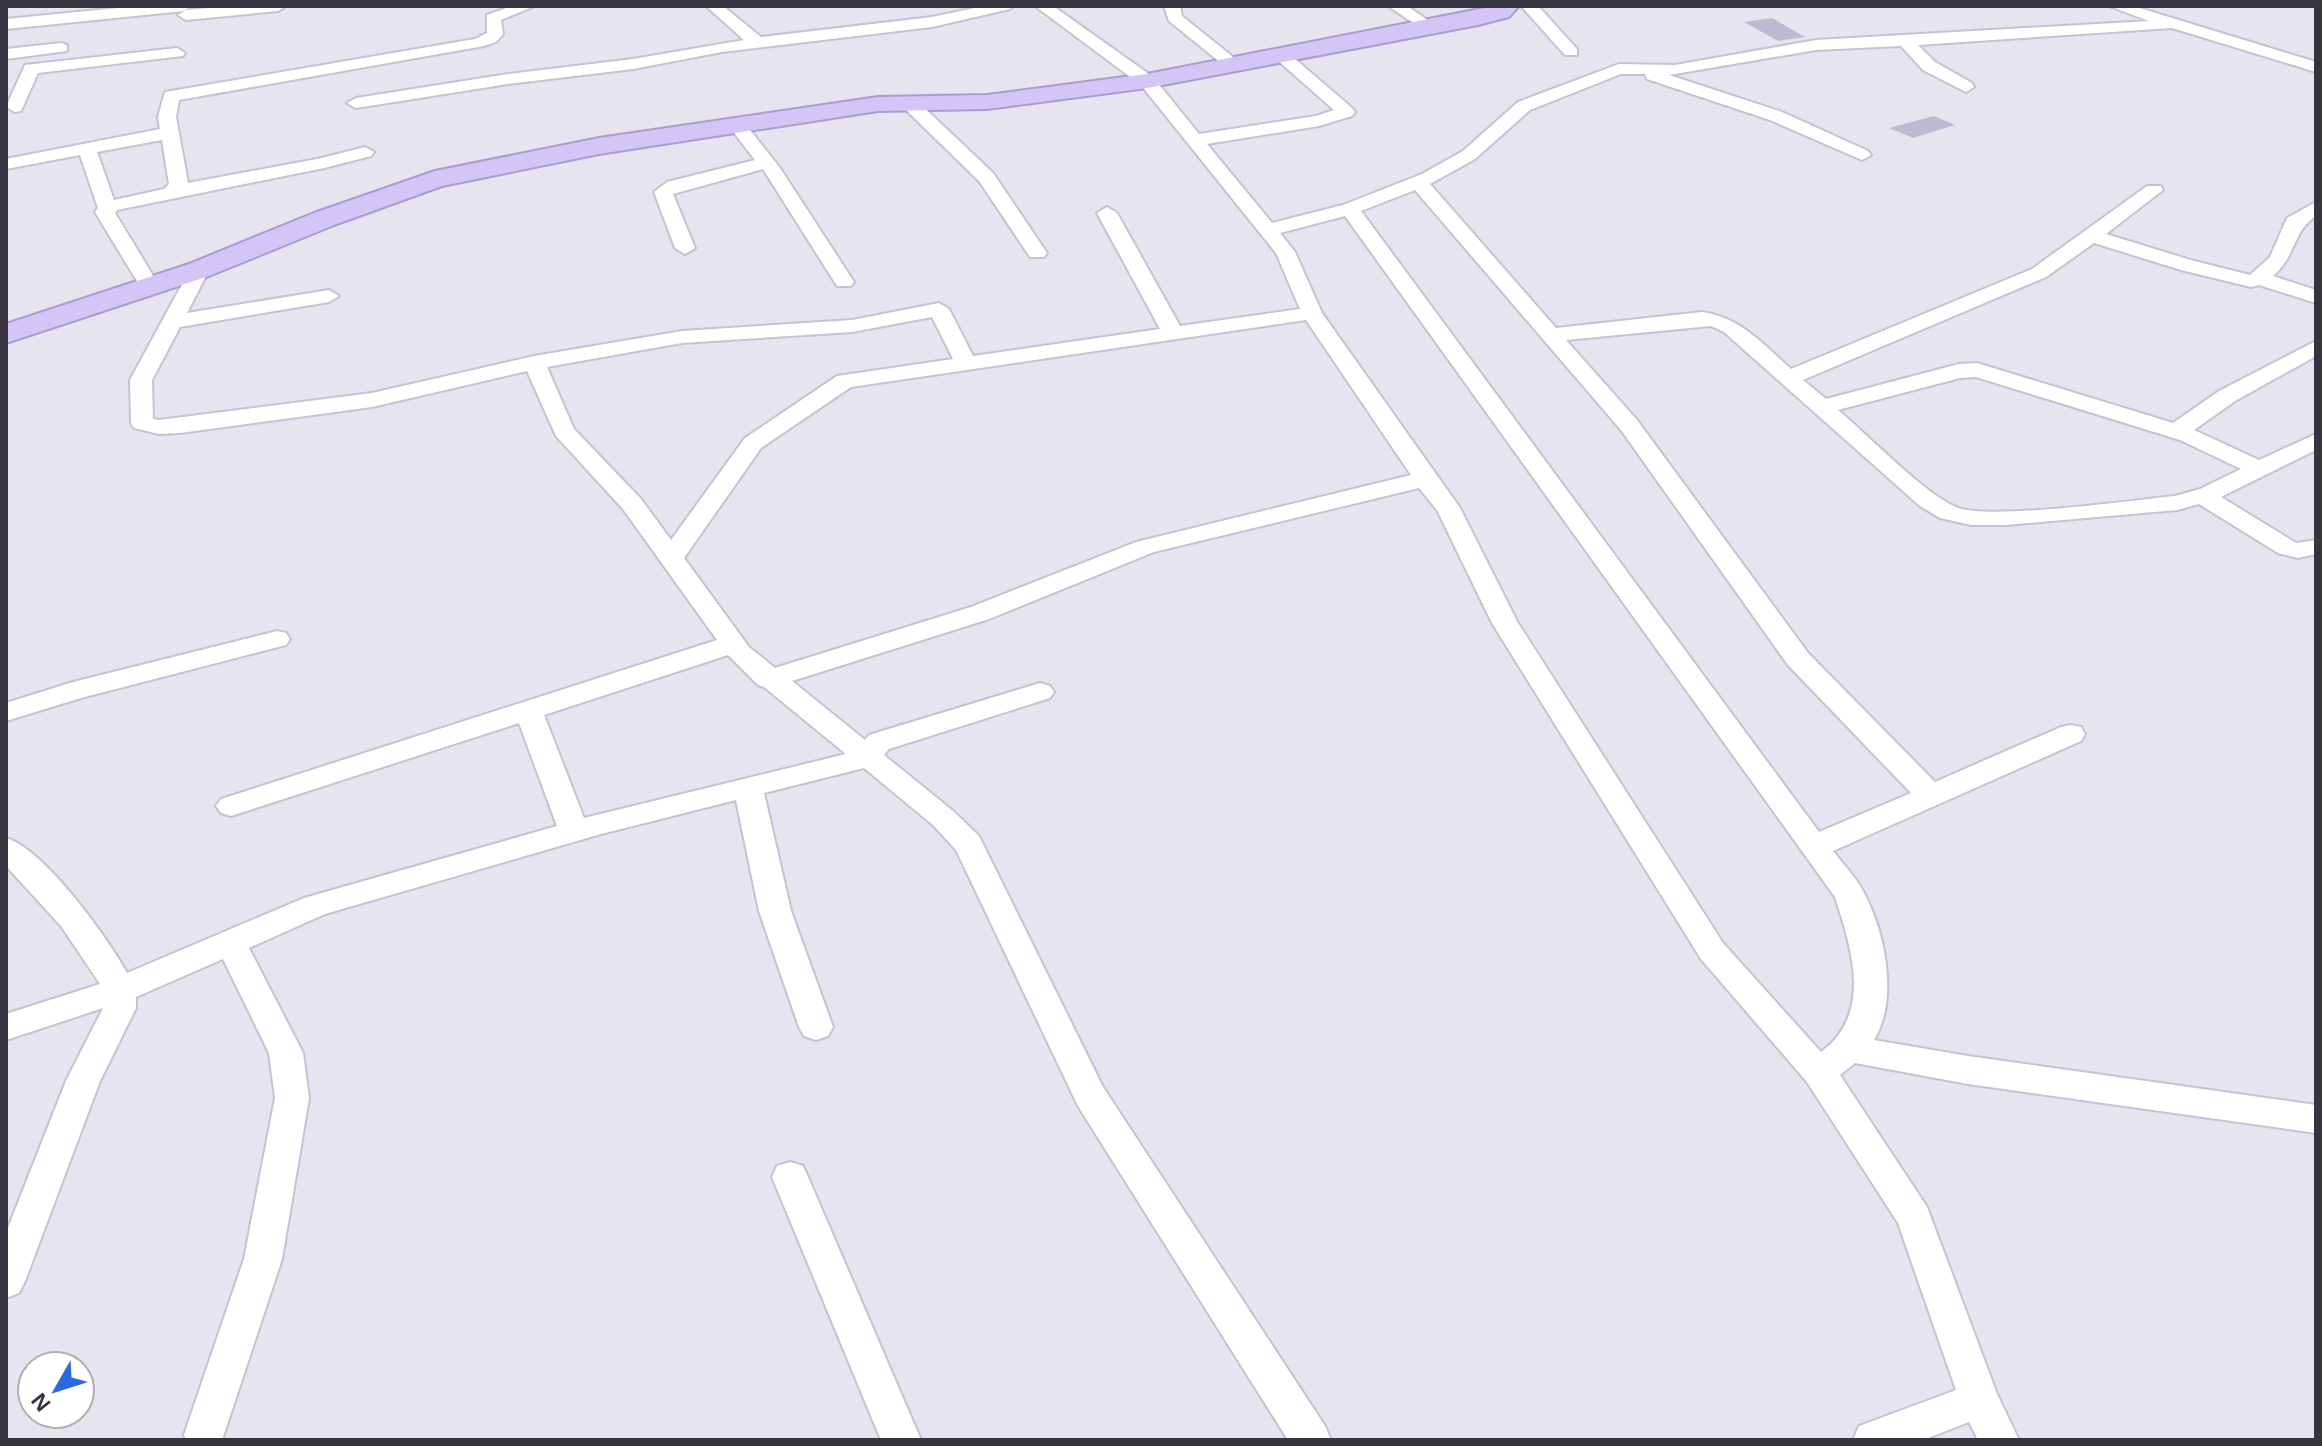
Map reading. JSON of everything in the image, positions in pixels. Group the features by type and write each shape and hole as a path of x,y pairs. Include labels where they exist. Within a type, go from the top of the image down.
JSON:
{"street":[{"path":"19,9 278,6"},
{"path":"171,83 478,43 495,34 488,12 527,6"},
{"path":"714,6 758,43"},
{"path":"356,103 758,43 932,22 1005,6"},
{"path":"1043,6 1147,81 1285,252 1312,313 1448,508 1505,623 1712,951 1819,1072 1914,1218 1979,1400 1999,1440"},
{"path":"1172,6 1175,18 1232,64"},
{"path":"1396,6 1430,27"},
{"path":"6,334 199,270 324,219 435,179 599,146 878,104 987,102 1147,81 1489,15 1508,6"},
{"path":"1529,6 1571,52"},
{"path":"2117,6 2169,24 2315,65"},
{"path":"176,191 179,186 167,117 186,9"},
{"path":"6,24 50,10"},
{"path":"1268,230 1350,209 1418,182 1469,155 1524,106 1603,73 1630,67 1675,70 1789,48 2169,24"},
{"path":"6,54 181,36"},
{"path":"1905,41 1929,66 1966,87"},
{"path":"15,107 31,69 177,53"},
{"path":"1196,140 1319,121 1346,112 1281,55"},
{"path":"1630,67 1776,116 1862,155"},
{"path":"82,80 127,76"},
{"path":"910,104 986,177 1037,253"},
{"path":"737,125 766,163 844,282"},
{"path":"6,164 170,133"},
{"path":"87,148 108,208 105,212 150,287"},
{"path":"108,208 365,152"},
{"path":"685,248 663,192 674,186 766,163"},
{"path":"1418,182 1629,425 1798,659 1931,796"},
{"path":"1789,378 2039,273 2154,190"},
{"path":"2093,236 2188,266 2251,281 2279,260 2299,216 2316,208"},
{"path":"1350,209 1642,608 1706,702 1849,894 1867,946 1870,1002 1864,1027 1850,1049 1819,1072"},
{"path":"1107,213 1174,335"},
{"path":"199,270 141,380 142,423 159,427 372,400 534,363 682,337 852,326 939,309 967,365"},
{"path":"2259,278 2316,297"},
{"path":"170,322 329,296"},
{"path":"671,558 753,443 845,381 1312,313"},
{"path":"1551,335 1702,318 1716,320 1731,328 1929,501 1949,513 1971,518 2149,507 2202,496 2316,441"},
{"path":"2177,431 2227,396 2316,347"},
{"path":"534,363 564,431 632,504 733,644 768,679 943,818 968,844 1090,1096 1311,1440"},
{"path":"1823,407 1959,371 1977,370 2177,431 2260,469"},
{"path":"768,679 980,613 1145,547 1425,479"},
{"path":"2202,496 2287,548 2298,551 2316,547"},
{"path":"6,712 73,691 277,639"},
{"path":"231,806 733,644"},
{"path":"6,1027 120,990 315,906 574,832 867,758 879,742 1040,692"},
{"path":"528,710 574,832"},
{"path":"1814,847 2071,734"},
{"path":"748,788 775,911 816,1027"},
{"path":"6,849 31,870 72,918 120,990 120,1008 83,1081 6,1281"},
{"path":"204,1435 263,1259 292,1098 286,1053 230,942"},
{"path":"1850,1049 1968,1070 2316,1119"},
{"path":"790,1177 901,1440"},
{"path":"1873,1440 1979,1400"}],"building":[{"path":"1772,18 1805,37 1778,41 1744,22"},
{"path":"1934,116 1955,125 1913,138 1889,128"}]}
